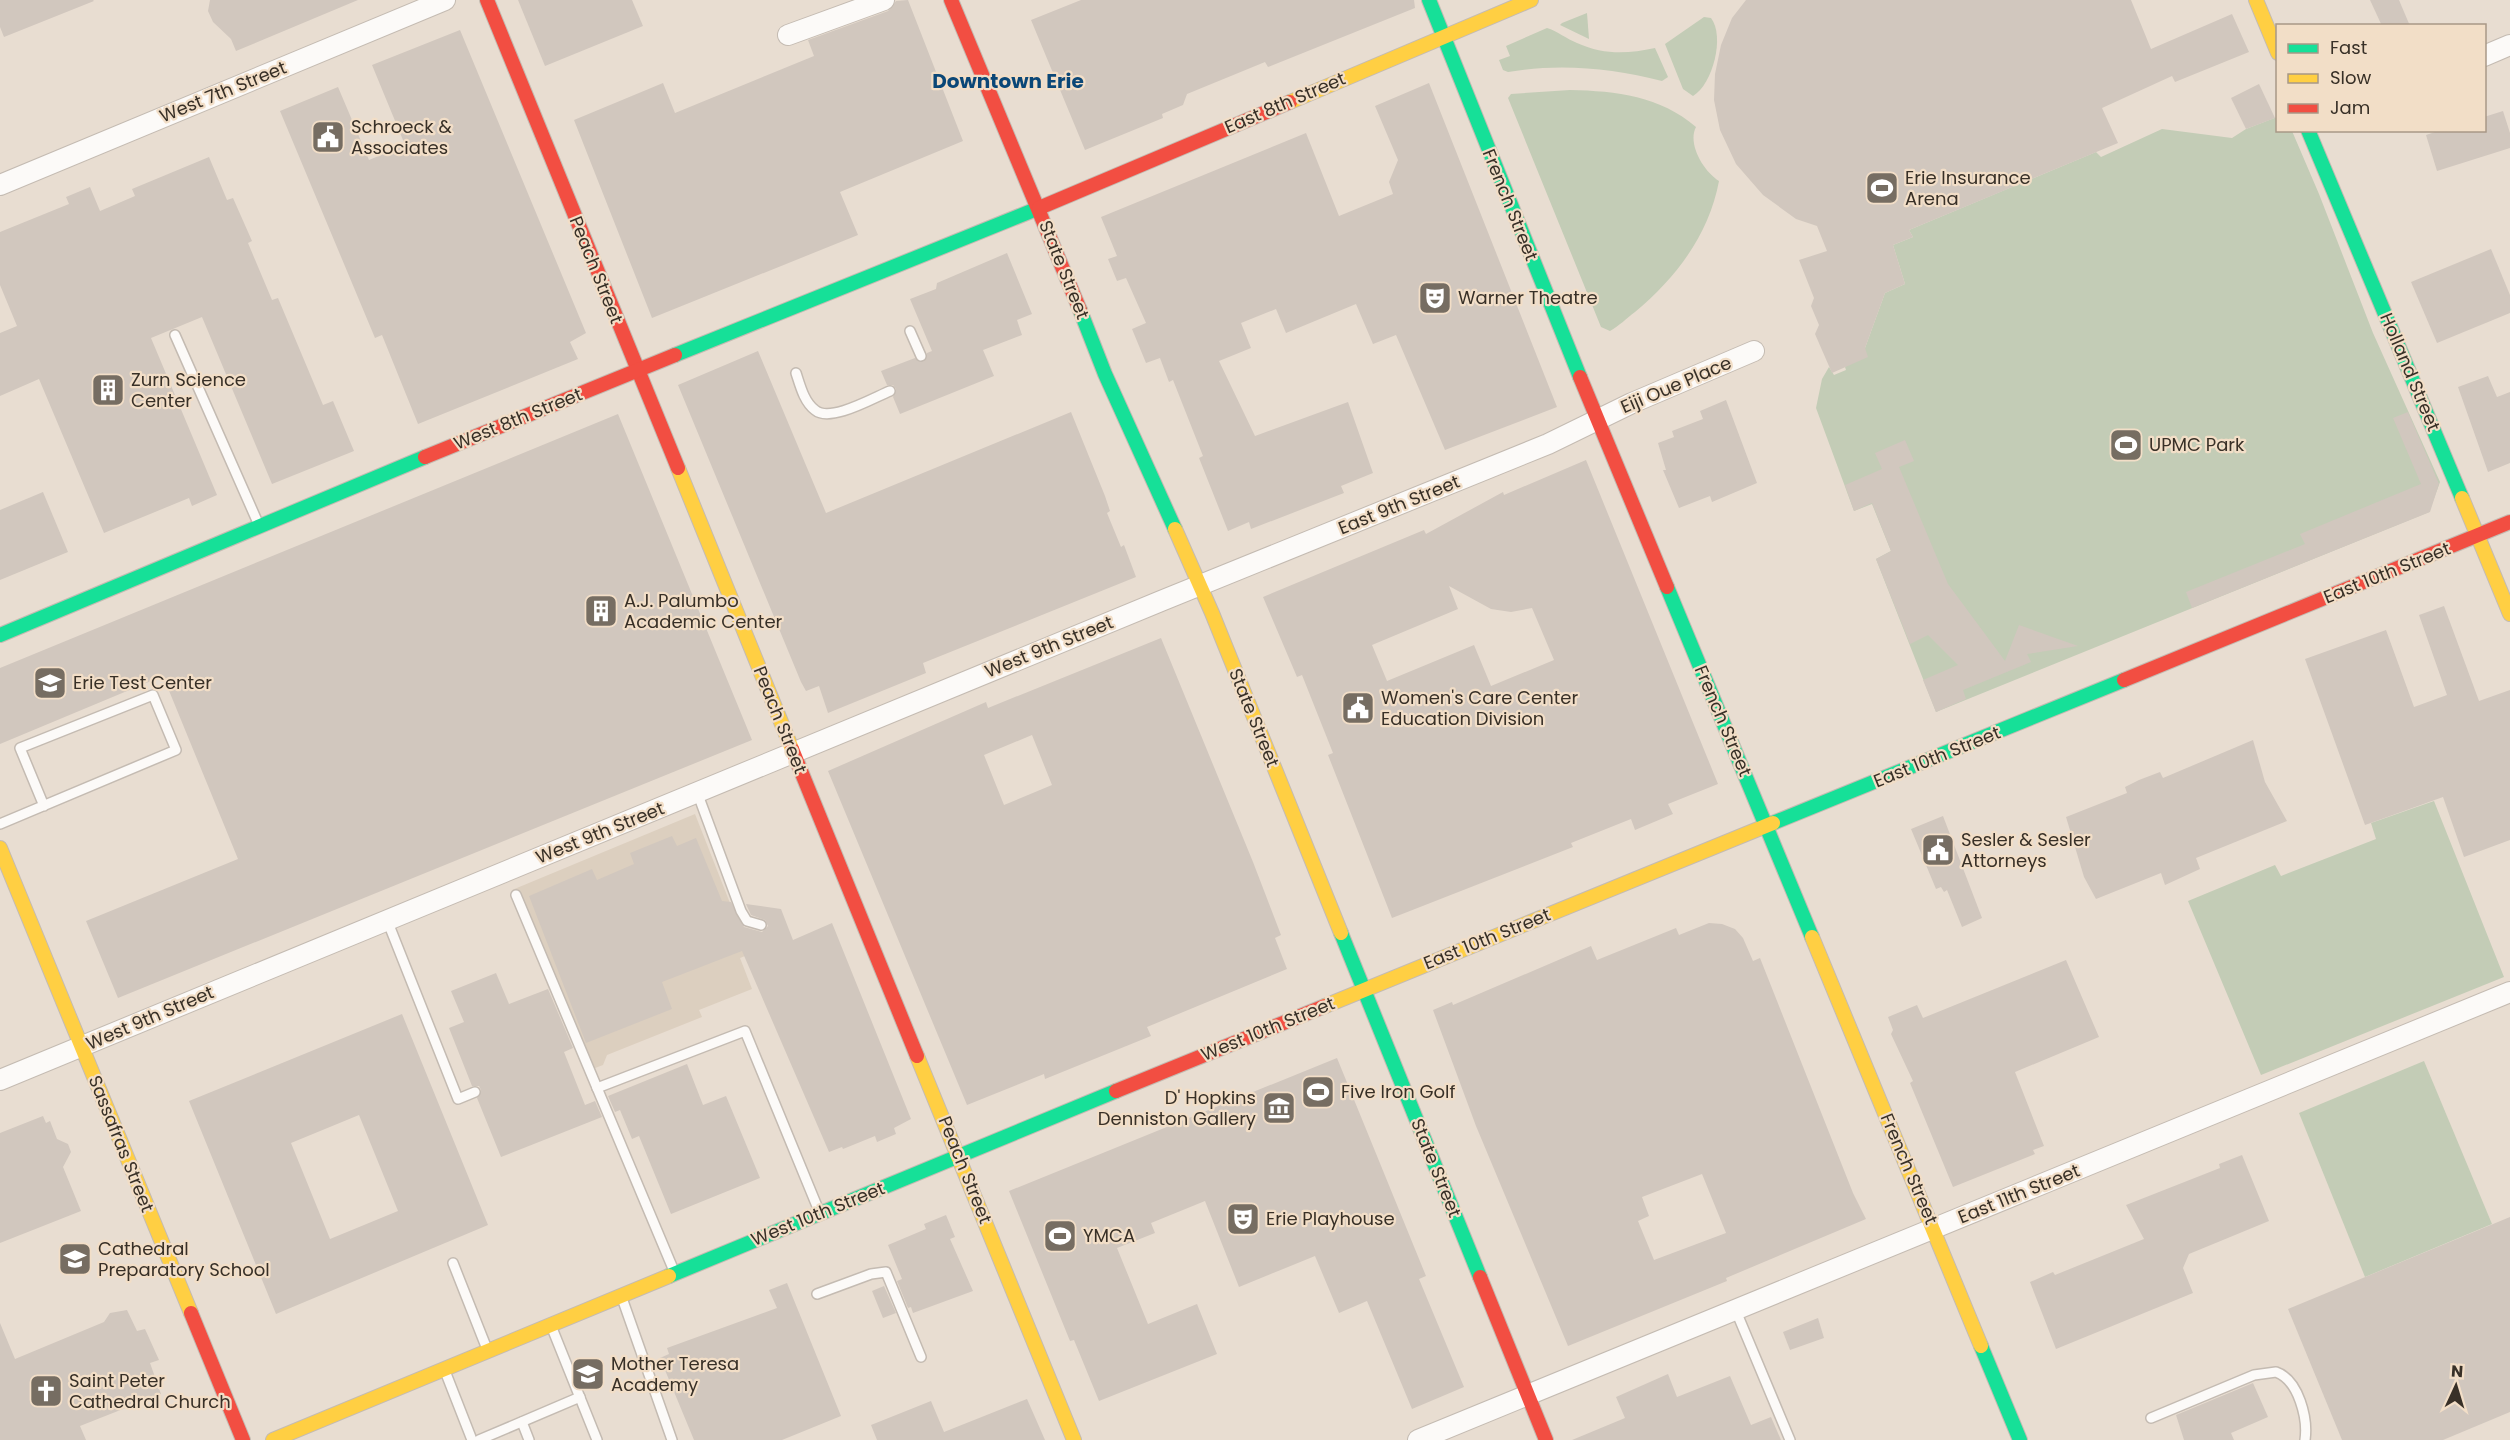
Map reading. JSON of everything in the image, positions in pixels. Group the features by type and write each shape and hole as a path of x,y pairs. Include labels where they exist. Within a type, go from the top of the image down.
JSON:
{"street":[{"name":"West 7th Street","path":"0,184 445,0"},
{"name":"Peach Street","path":"488,0 637,371 1074,1440"},
{"path":"788,35 884,0"},
{"name":"State Street","path":"951,0 1039,208 1105,374 1199,586 1546,1440"},
{"name":"French Street","path":"1429,0 1598,420 2020,1440"},
{"name":"East 8th Street","path":"1039,208 1532,0"},
{"path":"2256,0 2276,51"},
{"path":"2486,55 2510,45"},
{"name":"Holland Street","path":"2309,132 2510,614"},
{"name":"West 8th Street","path":"0,635 259,525 1039,208"},
{"name":"Eiji Oue Place","path":"1598,420 1754,351"},
{"name":"East 9th Street","path":"1199,586 1548,444 1598,420"},
{"name":"East 10th Street","path":"1364,990 2510,522"},
{"name":"West 9th Street","path":"0,1080 1199,586"},
{"name":"Sassafras Street","path":"1,853 243,1440"},
{"name":"West 10th Street","path":"273,1440 959,1155 1364,990"},
{"name":"East 11th Street","path":"1418,1440 2510,992"}],"lane":[{"path":"910,331 921,356"},
{"path":"175,335 259,525"},
{"path":"796,373 807,402 819,413 832,415 890,391"},
{"path":"0,824 44,806 176,750 153,696 20,748 44,806"},
{"path":"697,792 741,911 747,921 761,925"},
{"path":"516,895 675,1274"},
{"path":"387,920 458,1099 475,1092"},
{"path":"597,1088 745,1031 819,1214"},
{"path":"453,1263 488,1351"},
{"path":"817,1294 871,1274 886,1272 921,1357"},
{"path":"621,1296 672,1440"},
{"path":"1736,1311 1790,1440"},
{"path":"551,1325 597,1440"},
{"path":"444,1369 472,1440"},
{"path":"2151,1418 2254,1375 2276,1371 2289,1381 2296,1394 2305,1422 2305,1440"},
{"path":"479,1440 580,1397"},
{"path":"522,1422 529,1440"}],"shaded area":[{"path":"695,814 750,954 740,958 752,989 699,1010 702,1017 607,1055 603,1065 590,1070 512,890"}],"green space":[{"path":"1587,13 1589,39 1560,25 1562,23"},
{"path":"1704,17 1711,18 1715,26 1717,47 1711,71 1700,90 1693,96 1683,89 1665,44"},
{"path":"1547,28 1597,50 1625,52 1655,48 1668,77 1662,81 1605,70 1566,67 1508,72 1503,70 1499,60 1510,56 1506,46"},
{"path":"1570,90 1621,94 1668,108 1696,127 1695,149 1708,171 1719,181 1708,219 1689,253 1650,298 1610,331 1601,327 1508,98 1511,94"},
{"name":"UPMC Park","path":"2276,117 2276,132 2292,132 2373,333 2440,482 2429,512 1936,712 1876,559 1891,551 1872,504 1854,511 1816,408 1822,379 1829,367 1834,375 1846,370 1845,367 1865,348 1885,293 1905,284 1893,245 1913,237 1909,230 2096,152 2101,157 2162,129 2232,138 2246,129"},
{"path":"2434,801 2504,977 2261,1075 2188,901 2275,865 2281,876 2376,839 2371,823"},
{"path":"2424,1061 2492,1224 2365,1277 2299,1113"}],"building":[{"path":"0,0 94,1 4,37 0,27"},
{"path":"210,0 358,0 236,51 231,39 213,22 208,11"},
{"path":"518,0 632,0 643,26 545,66"},
{"path":"908,0 963,141 840,192 858,235 652,318 574,120 663,83 675,113 814,56 808,40 888,11 896,1"},
{"path":"1081,0 1414,0 1415,8 1268,67 1265,62 1187,94 1183,105 1162,114 1163,118 1085,150 1031,20"},
{"name":"Erie Insurance Arena","path":"1746,0 2131,0 2151,49 2232,14 2249,52 2175,82 2172,76 2102,108 2118,143 1909,230 1913,237 1893,245 1905,284 1885,293 1865,348 1868,357 1832,373 1815,334 1819,325 1811,306 1814,298 1799,260 1827,251 1817,226 1796,219 1763,195 1736,164 1720,130 1714,100 1715,74 1721,45 1732,18"},
{"path":"2370,0 2399,0 2409,24 2381,24"},
{"path":"460,30 586,333 570,342 578,359 418,424 382,335 375,338 280,111 338,87 369,160 405,145 372,65"},
{"path":"1429,83 1557,407 1445,450 1396,335 1373,344 1356,304 1286,333 1276,309 1241,323 1251,348 1219,361 1255,436 1348,402 1373,473 1341,486 1344,493 1251,529 1249,522 1228,531 1199,458 1203,456 1173,380 1169,382 1160,358 1146,363 1132,329 1146,323 1126,278 1117,281 1108,259 1117,256 1101,217 1306,133 1339,216 1393,194 1389,182 1398,160 1375,106"},
{"path":"2259,84 2275,118 2246,129 2231,98"},
{"path":"2503,111 2510,133 2510,148 2437,171 2426,135 2435,132 2486,132 2486,116"},
{"name":"Zurn Science Center","path":"209,157 227,200 233,198 252,241 248,243 272,300 278,298 323,405 333,401 354,451 272,484 202,317 151,338 217,495 192,506 189,498 104,533 39,379 0,396 0,333 17,326 0,285 0,232 69,204 66,197 90,187 100,211 135,196 132,189"},
{"path":"2491,249 2510,295 2510,313 2437,343 2411,282"},
{"path":"1007,253 1032,314 1017,320 1022,335 983,350 994,376 900,414 893,397 896,389 893,385 887,385 881,371 915,358 923,362 927,353 932,351 910,299 936,289 937,283"},
{"path":"758,351 826,513 1071,412 1105,496 1110,511 1107,513 1121,547 1124,545 1136,577 923,663 926,673 828,713 819,686 806,691 801,682 678,385"},
{"path":"2488,376 2497,397 2510,392 2510,463 2488,472 2458,387"},
{"path":"1726,400 1757,483 1712,502 1710,496 1679,508 1663,470 1666,470 1658,443 1674,437 1672,431 1703,419 1700,411"},
{"path":"2408,412 2439,484 2430,512 2192,608 2186,592 2305,544 2300,534 2421,484 2393,418"},
{"path":"618,414 752,740 118,998 86,921 238,859 163,676 0,744 0,668"},
{"path":"1905,440 1914,461 1899,467 1948,584 2005,661 2019,625 2078,646 2027,654 2031,662 1963,690 1966,699 1936,712 1923,680 1958,665 1928,635 1910,644 1876,559 1891,551 1872,503 1854,511 1845,485 1882,469 1875,453"},
{"path":"1586,460 1718,784 1668,804 1673,814 1635,830 1631,819 1571,843 1573,847 1392,918 1328,755 1333,753 1302,675 1297,677 1263,597 1424,530 1426,534 1503,492 1504,495","holes":["1449,586 1491,609 1511,612 1532,608 1554,660 1491,686 1474,645 1387,681 1372,645 1458,609"]},
{"path":"43,492 68,552 0,580 0,510"},
{"path":"2444,606 2479,701 2510,690 2510,840 2464,857 2443,797 2365,825 2305,659 2386,630 2414,707 2447,695 2419,615"},
{"path":"1161,638 1281,935 1275,938 1287,969 1147,1027 1151,1036 1045,1079 1044,1074 967,1105 828,771 986,702 988,708","holes":["1032,735 1052,785 1004,805 984,755"]},
{"path":"2253,740 2265,782 2287,821 2196,858 2200,869 2165,885 2161,873 2096,899 2084,877 2066,817 2127,793 2125,787 2139,780 2160,772 2163,778"},
{"path":"1943,816 1982,918 1962,927 1947,890 1944,892 1941,887 1936,889 1911,829"},
{"path":"672,836 677,846 696,838 722,901 731,902 744,927 762,932 768,926 765,920 751,915 746,904 781,909 793,940 832,923 911,1119 894,1128 896,1134 877,1142 875,1136 829,1152 742,951 662,982 672,1009 586,1043 529,896 592,869 597,880 634,864 630,853"},
{"path":"1709,923 1722,924 1735,929 1743,938 1753,961 1760,958 1853,1193 1866,1219 1726,1278 1727,1281 1568,1346 1476,1126 1433,1010 1452,1002 1453,1005 1591,946 1597,960 1676,928 1679,935","holes":["1702,1174 1726,1233 1654,1260 1638,1221 1649,1216 1642,1197"]},
{"path":"2066,960 2099,1037 2015,1072 2044,1146 2033,1150 2035,1154 1953,1187 1910,1083 1913,1081 1891,1034 1893,1030 1888,1017 1917,1005 1923,1018"},
{"path":"496,973 509,1004 548,989 573,1048 564,1052 585,1105 595,1101 602,1117 501,1157 477,1098 481,1090 479,1086 472,1086 449,1028 464,1022 451,991"},
{"path":"402,1014 488,1225 276,1314 189,1101","holes":["359,1115 398,1211 330,1239 291,1143"]},
{"path":"1337,1058 1426,1276 1419,1279 1464,1387 1412,1409 1367,1301 1339,1313 1315,1256 1239,1287 1205,1201 1151,1223 1155,1233 1117,1248 1148,1324 1197,1304 1217,1354 1099,1401 1074,1340 1070,1341 1009,1191"},
{"path":"687,1064 703,1105 726,1096 760,1178 671,1214 639,1136 632,1139 620,1110 615,1112 608,1096"},
{"path":"43,1116 46,1123 50,1121 57,1139 68,1144 71,1152 63,1167 81,1211 0,1243 0,1133"},
{"path":"2242,1155 2269,1221 2189,1254 2183,1268 2193,1293 2056,1349 2030,1282 2053,1272 2055,1275 2144,1239 2126,1205 2220,1168 2219,1164"},
{"path":"946,1215 955,1237 950,1239 973,1291 913,1313 911,1307 908,1308 897,1281 902,1279 888,1245 926,1229 924,1224"},
{"path":"2510,1217 2510,1412 2443,1440 2342,1440 2288,1309"},
{"path":"787,1283 841,1416 782,1440 694,1440 660,1358 669,1354 667,1348 777,1308 769,1290"},
{"path":"884,1286 896,1313 883,1318 872,1291"},
{"path":"127,1310 137,1331 145,1329 159,1360 150,1363 161,1394 80,1426 86,1440 0,1440 0,1323 15,1359 104,1322 110,1313"},
{"path":"1818,1318 1824,1338 1790,1350 1783,1332"},
{"path":"1668,1374 1677,1397 1730,1376 1751,1425 1771,1417 1781,1440 1572,1440 1625,1418 1616,1397"},
{"path":"2253,1383 2268,1417 2231,1433 2234,1440 2184,1440 2176,1415"},
{"path":"1027,1399 1045,1440 877,1440 871,1425 931,1401 944,1432"}],"traffic: fast":[{"path":"1429,0 1580,377"},
{"path":"2309,132 2462,498"},
{"path":"675,355 1039,208"},
{"path":"1080,310 1105,374 1175,529"},
{"path":"0,635 425,457"},
{"path":"1667,587 1812,937"},
{"path":"1773,823 2124,680"},
{"path":"1341,933 1480,1277"},
{"path":"669,1276 1116,1091"},
{"path":"1981,1346 2020,1440"}],"traffic: slow":[{"path":"1290,102 1531,0"},
{"path":"2256,0 2276,48"},
{"path":"678,468 792,749"},
{"path":"2462,498 2510,614"},
{"path":"1175,529 1212,613 1341,933"},
{"path":"1325,1006 1773,823"},
{"path":"0,848 191,1313"},
{"path":"1812,937 1981,1346"},
{"path":"917,1056 1074,1440"},
{"path":"273,1440 669,1276"}],"traffic: jam":[{"path":"487,0 678,468"},
{"path":"951,0 1080,310"},
{"path":"1039,208 1290,102"},
{"path":"425,457 675,355"},
{"path":"1580,377 1667,587"},
{"path":"2124,680 2510,522"},
{"path":"792,749 917,1056"},
{"path":"1116,1091 1325,1006"},
{"path":"1480,1277 1546,1440"},
{"path":"191,1313 243,1440"}],"place":[{"name":"Schroeck & Associates","path":"328,137"},
{"name":"Erie Insurance Arena","path":"1882,188"},
{"name":"Warner Theatre","path":"1435,298"},
{"name":"Zurn Science Center","path":"108,390"},
{"name":"UPMC Park","path":"2126,445"},
{"name":"A.J. Palumbo Academic Center","path":"601,611"},
{"name":"Erie Test Center","path":"50,683"},
{"name":"Women's Care Center Education Division","path":"1358,708"},
{"name":"Sesler & Sesler Attorneys","path":"1938,850"},
{"name":"Five Iron Golf","path":"1318,1092"},
{"name":"D' Hopkins Denniston Gallery","path":"1279,1108"},
{"name":"Erie Playhouse","path":"1243,1219"},
{"name":"YMCA","path":"1060,1236"},
{"name":"Cathedral Preparatory School","path":"75,1259"},
{"name":"Mother Teresa Academy","path":"588,1374"},
{"name":"Saint Peter Cathedral Church","path":"46,1391"}],"district":[{"name":"Downtown Erie","path":"1008,81"}]}
